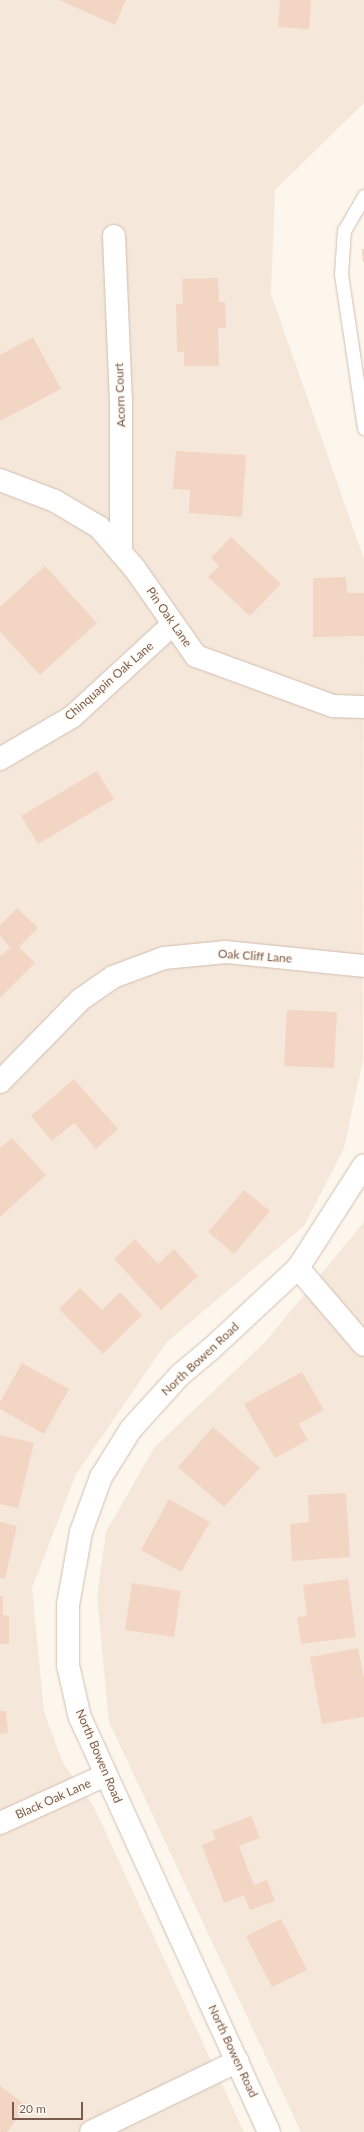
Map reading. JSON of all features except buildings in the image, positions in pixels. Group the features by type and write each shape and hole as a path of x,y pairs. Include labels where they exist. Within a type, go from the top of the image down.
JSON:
{"street":[{"name":"Acorn Court","path":"114,236 121,400 122,553"},
{"name":"Pin Oak Lane","path":"0,480 55,501 99,527 122,553 196,656 333,706 364,707"},
{"name":"Chinquapin Oak Lane","path":"0,759 72,717 173,624"},
{"name":"Oak Cliff Lane","path":"0,1082 80,1000 113,977 164,958 226,952 364,966"},
{"name":"North Bowen Road","path":"269,2132 238,2061 80,1718 68,1666 68,1605 81,1532 100,1477 131,1429 180,1375 211,1349 298,1268 364,1165"},
{"path":"298,1268 364,1345"},
{"name":"Black Oak Lane","path":"0,1823 106,1775"},
{"path":"91,2132 238,2061"}],"lane":[{"path":"364,196 344,230 340,274 364,428"}],"shaded area":[{"path":"0,0 364,0 364,103 275,190 271,294 364,559 363,1060 344,1148 304,1226 167,1342 76,1474 32,1588 44,1712 63,1763 93,1805 244,2132 0,2132"},
{"path":"364,1222 364,2132 301,2132 109,1722 97,1596 106,1532 154,1448 265,1342"}]}
